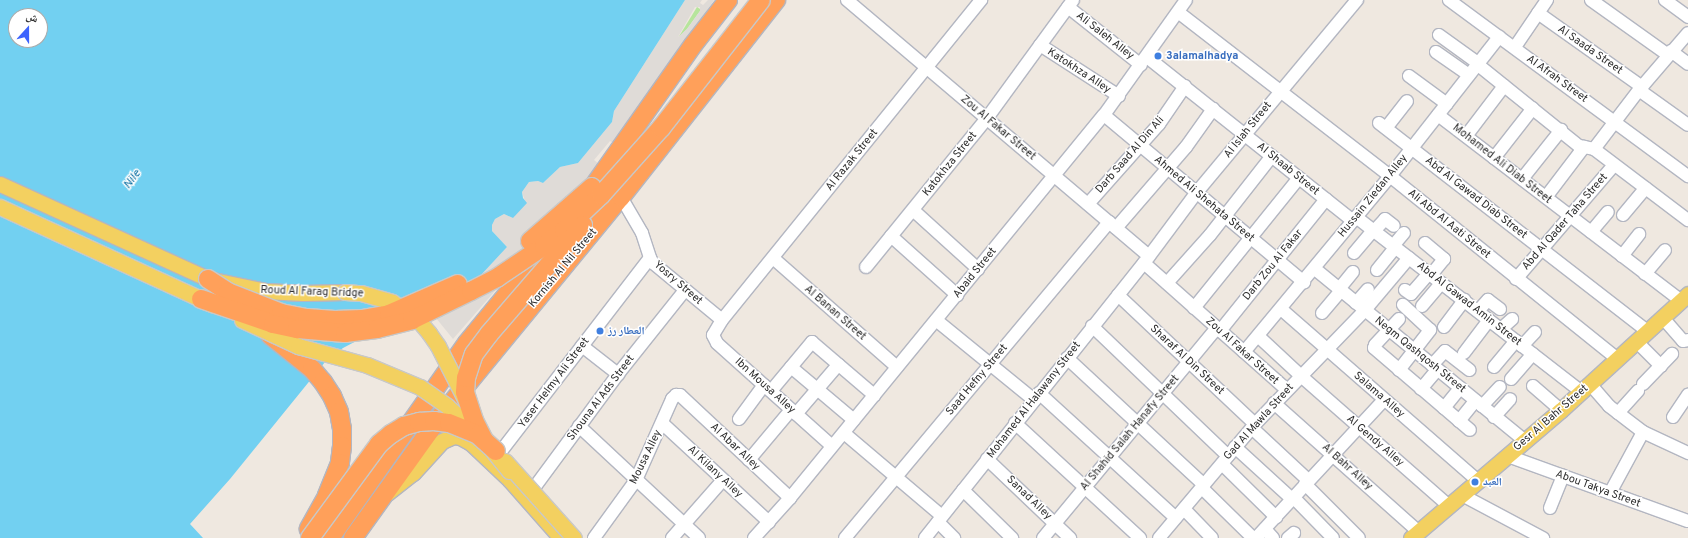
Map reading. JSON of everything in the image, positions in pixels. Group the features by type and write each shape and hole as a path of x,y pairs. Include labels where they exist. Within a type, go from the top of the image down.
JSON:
{"highway":[{"path":"330,538 467,343 582,202 693,45 728,0"},
{"path":"208,279 228,292 281,313 307,318 335,320 362,319 389,314 425,300 469,278 538,235 618,162 746,0"},
{"path":"201,299 273,324 297,329 345,333 377,329 412,320 471,291 498,276 544,246 587,208 661,128 761,0"},
{"name":"Kornish Al Nil Street","path":"353,538 436,422 621,197 776,0"},
{"path":"494,447 474,420 465,392 466,378 474,354 489,334 638,158 654,125 665,86"},
{"path":"268,333 312,369 324,382 339,412 342,429 342,446 336,474 319,512 303,538"},
{"path":"310,538 379,444 404,426 419,422 434,421 449,423 478,435 494,447"}],"main road":[{"name":"Roud Al Farag Bridge","path":"0,184 208,279 271,292 361,293 387,300 406,310 429,333 449,366 481,429 509,471 568,538"},
{"name":"Roud Al Farag Bridge","path":"0,207 201,299 268,333 298,346 349,359 403,379 439,399 494,447 574,538"},
{"name":"Gesr Al Bahr Street","path":"1415,535 1525,442 1684,298"},
{"path":"472,377 473,397 494,447 581,538"},
{"path":"384,495 414,474 442,440 454,436 460,437 471,443 510,480 561,538"}],"street":[{"name":"Zou Al Fakar Street","path":"847,0 1113,225 1167,283 1287,390"},
{"name":"Al Razak Street","path":"722,320 981,0"},
{"name":"Abaid Street","path":"754,538 790,498 844,433 1104,116 1186,0"},
{"name":"Al Islah Street","path":"1147,260 1197,192 1280,90 1357,0"},
{"name":"Al Afrah Street","path":"1449,0 1688,176"},
{"path":"1515,48 1547,0"},
{"path":"1591,0 1669,53 1688,64"},
{"path":"1665,0 1688,16"},
{"name":"Katokhza Street","path":"866,267 986,118 1070,3"},
{"name":"Ali Saleh Alley","path":"1070,3 1144,61"},
{"name":"Ali Abd Al Aati Street","path":"1178,12 1390,176 1618,359"},
{"name":"Al Saada Street","path":"1538,13 1641,88 1688,125"},
{"path":"1546,197 1615,121 1669,53 1688,33"},
{"path":"1439,36 1478,64 1579,146 1589,148 1688,220"},
{"name":"Hussain Ziedan Alley","path":"1244,352 1315,269 1499,37"},
{"name":"Katokhza Alley","path":"1040,45 1119,96"},
{"path":"1436,52 1469,75"},
{"name":"Al Shaab Street","path":"1144,61 1185,86 1299,178 1355,219"},
{"path":"1409,76 1447,104"},
{"name":"Darb Saad Al Din Ali","path":"1088,204 1159,124 1185,86"},
{"path":"1466,136 1504,86"},
{"name":"Abd Al Gawad Diab Street","path":"1407,101 1382,125 1541,249 1642,337 1661,366"},
{"path":"1494,158 1532,108"},
{"name":"Saad Hefny Street","path":"844,538 990,364 1113,225 1186,147 1213,109"},
{"name":"Mohamed Ali Diab Street","path":"1438,114 1645,274 1684,298"},
{"name":"Ahmed Ali Shehata Street","path":"1104,116 1304,282"},
{"path":"1522,179 1561,130"},
{"path":"1167,283 1272,156"},
{"name":"Abd Al Qader Taha Street","path":"1516,278 1614,165"},
{"path":"1194,308 1299,178"},
{"path":"1623,215 1646,188"},
{"name":"Yosry Street","path":"621,197 644,236 650,258 685,290 722,320"},
{"name":"Darb Zou Al Fakar","path":"1218,329 1278,259 1326,199"},
{"path":"913,210 978,269"},
{"path":"1591,232 1608,212"},
{"name":"Abd Al Gawad Amin Street","path":"1355,219 1374,231 1533,354 1586,388 1643,432 1688,453"},
{"path":"1354,253 1385,219 1399,229 1394,247 1377,270"},
{"path":"1622,256 1639,234"},
{"path":"891,236 957,295"},
{"path":"1405,290 1409,294 1412,293 1444,259 1426,244"},
{"path":"1645,274 1665,250"},
{"name":"Yaser Helmy Ali Street","path":"494,447 582,346 650,258"},
{"name":"Al Banan Street","path":"773,258 897,367"},
{"path":"1360,306 1409,258"},
{"name":"Mohamed Al Halawany Street","path":"925,538 1036,396 1147,260"},
{"name":"Negm Qashqosh Street","path":"1315,269 1525,442"},
{"path":"1322,313 1354,272"},
{"path":"1422,306 1441,283"},
{"path":"1360,306 1368,288"},
{"name":"Shouna Al Ads Street","path":"534,488 618,374 685,290"},
{"name":"Sharaf Al Din Street","path":"1118,295 1254,426 1359,538"},
{"path":"1444,327 1464,300"},
{"path":"1478,311 1488,300 1500,309"},
{"path":"1398,370 1414,351 1430,328 1403,305"},
{"name":"Gad Al Mawla Street","path":"1165,536 1180,513 1228,456 1274,403 1327,350 1360,306"},
{"name":"Salama Alley","path":"1281,309 1478,481"},
{"path":"1663,318 1684,341 1688,340"},
{"path":"1501,329 1512,319"},
{"name":"Ibn Mousa Alley","path":"722,320 715,331 714,340 832,446"},
{"path":"936,320 990,364 1036,396 1212,538"},
{"path":"1399,320 1375,345 1375,350 1470,430"},
{"path":"1464,353 1489,320"},
{"path":"1092,326 1228,456 1276,517"},
{"name":"Al Shahid Salah Hanafy Street","path":"1043,538 1218,329"},
{"path":"1494,367 1519,343 1535,332"},
{"name":"Al Gendy Alley","path":"1258,336 1301,376 1449,506"},
{"path":"739,419 767,388 791,367 810,343 813,343 874,395"},
{"path":"582,346 618,374"},
{"path":"1421,389 1445,351 1469,370"},
{"path":"1511,379 1533,354"},
{"path":"1618,413 1640,387 1672,354"},
{"path":"1067,358 1203,486 1253,538"},
{"path":"749,460 818,389 838,365"},
{"path":"791,367 854,420"},
{"path":"1533,386 1561,410"},
{"path":"1459,421 1500,387"},
{"path":"1444,408 1460,388"},
{"name":"Mousa Alley","path":"594,538 636,480 674,397 680,395"},
{"name":"Al Abar Alley","path":"680,395 790,498"},
{"path":"1673,416 1688,395"},
{"path":"1494,416 1510,399"},
{"path":"1256,538 1269,533 1276,517 1292,498 1384,400"},
{"name":"Al Bahr Alley","path":"1274,403 1333,455 1415,535"},
{"name":"Al Kilany Alley","path":"662,423 768,522"},
{"path":"1015,423 1140,538"},
{"path":"579,426 699,538"},
{"path":"1610,493 1643,432"},
{"path":"844,433 896,477 940,519 954,538"},
{"path":"1228,456 1292,498 1333,538"},
{"name":"Abou Takya Street","path":"1508,456 1688,521"},
{"name":"Sanad Alley","path":"987,459 1070,538"},
{"path":"1550,508 1563,476"},
{"path":"672,538 723,480"},
{"path":"963,490 1012,538"},
{"path":"1462,496 1543,538"}],"green space":[{"path":"697,7 700,11 687,29 678,38"}],"shaded area":[{"path":"685,0 702,0 700,3 703,5 708,0 714,0 632,130 453,339 436,318 443,316 507,247 492,231 492,225 495,219 504,214 513,218 525,201 522,192 529,182 538,181 543,183 560,167 578,163 612,122 614,111","holes":["695,7 700,7 700,11 687,29 678,37","610,141 615,144 599,164 594,160"]}],"water":[{"name":"Nile","path":"0,0 685,0 614,111 612,122 578,163 560,167 543,183 538,181 529,182 522,192 523,198 527,203 513,218 504,214 495,219 492,225 492,231 507,247 443,316 415,325 362,338 343,348 325,362 230,479 190,524 203,538 0,538"}],"place":[{"name":"3alamalhadya","path":"1158,56"},
{"name":"العطار رز","path":"600,331"},
{"name":"العبد","path":"1475,482"}]}
